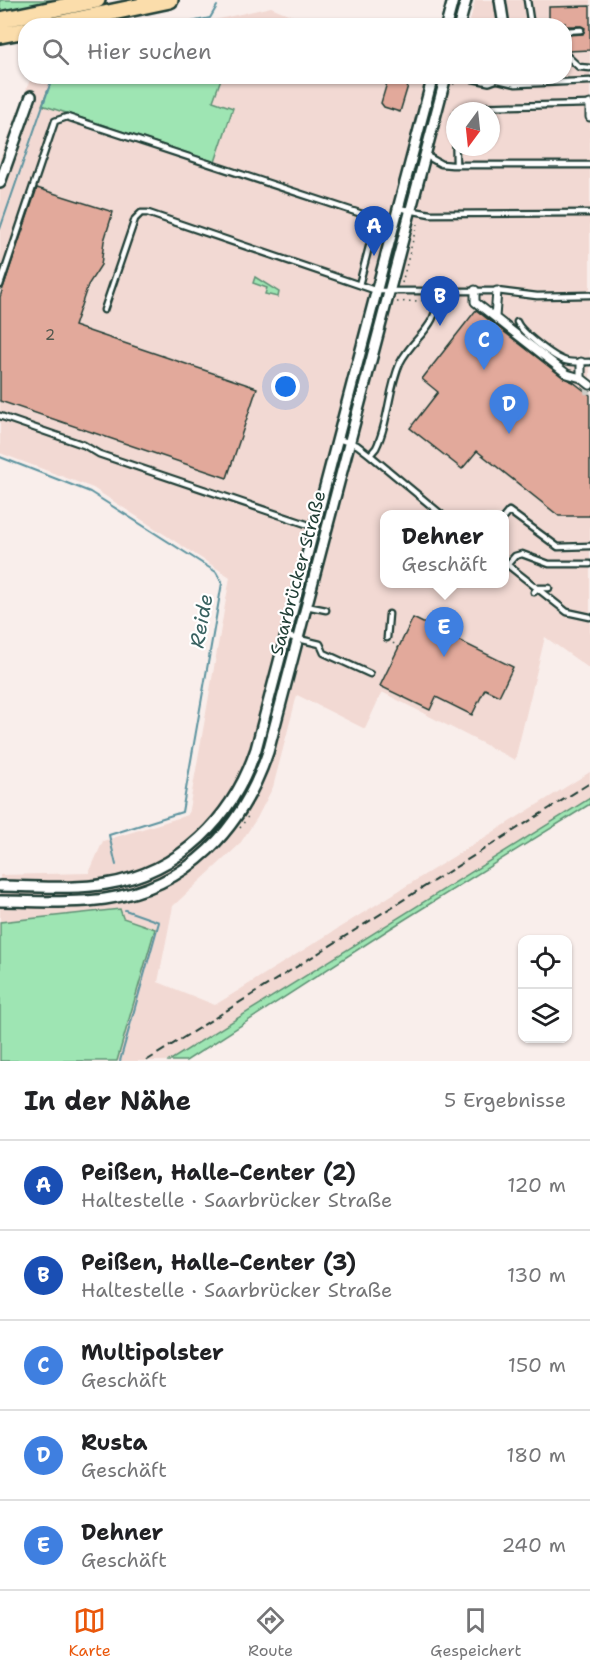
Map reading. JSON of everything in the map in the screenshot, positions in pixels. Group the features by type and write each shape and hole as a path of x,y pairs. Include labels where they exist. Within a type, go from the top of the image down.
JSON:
{"main road":[{"path":"0,20 97,0"},
{"path":"85,18 170,0"},
{"path":"0,35 18,32"}],"street":[{"path":"448,18 453,0"},
{"path":"461,18 466,0"},
{"path":"501,0 503,18"},
{"name":"Saarbrücker Straße","path":"0,886 88,886 118,882 158,867 203,837 224,814 246,776 286,636 431,84"},
{"name":"Saarbrücker Straße","path":"0,901 89,901 120,897 164,881 202,856 235,822 258,781 350,442 394,292 444,84"},
{"path":"0,183 31,96"},
{"path":"590,105 590,117"},
{"path":"475,290 475,302 516,336 536,345 556,361 567,374 580,378 590,385"},
{"path":"495,317 497,291"},
{"path":"580,362 580,378"}],"lane":[{"path":"527,0 530,18"},
{"path":"572,31 581,30"},
{"path":"572,61 584,68 590,68"},
{"path":"573,82 581,79 584,68"},
{"path":"573,82 590,81"},
{"path":"500,106 590,105"},
{"path":"0,285 55,121 67,117 365,215 371,220 374,228 358,285"},
{"path":"425,155 437,162 454,165 590,165"},
{"path":"454,156 454,165"},
{"path":"398,208 415,212 590,213"},
{"path":"104,310 135,219 141,213 148,213 377,291 475,290 537,296 590,295"},
{"path":"370,455 380,441 400,365 434,320 438,304 437,291"},
{"path":"517,322 521,330 536,345"},
{"path":"556,361 590,362"},
{"path":"0,416 84,445 99,454 315,527"},
{"path":"338,439 350,442 370,455 436,510"},
{"path":"509,511 558,548 590,546"},
{"path":"509,561 522,554 549,564 590,564"},
{"path":"509,567 567,612 590,617"},
{"path":"536,590 549,588"},
{"path":"306,606 326,610"},
{"path":"387,639 389,614"},
{"path":"286,636 321,644"},
{"path":"324,637 321,644 324,653 370,674"}],"path":[{"path":"394,292 415,212"},
{"path":"387,639 399,648"},
{"path":"238,830 251,811"}],"shaded area":[{"path":"475,0 590,0 590,669 545,637 515,760 382,692 365,729 297,695 273,787 257,818 239,845 173,906 158,982 215,1005 590,772 590,798 169,1061 0,1061 0,875 89,873 103,841 188,815 230,577 93,488 0,453 0,159 28,84 572,84 572,18 471,18"},
{"path":"271,7 298,18 224,18"}],"green space":[{"path":"0,0 70,0 0,13"},
{"path":"50,84 219,84 213,101 233,108 215,162 42,105"},
{"path":"255,277 279,292 278,297 265,294 267,288 253,283"},
{"path":"590,798 590,804 391,928 186,1061 169,1061"},
{"path":"120,909 123,918 155,929 117,1061 0,1061 0,922"}],"building":[{"path":"590,6 590,50 572,51 572,35 583,34 585,28 572,26 572,18 549,18 549,7"},
{"path":"387,84 408,84 400,112 384,107 381,103"},
{"path":"37,188 113,212 104,241 101,265 88,285 74,326 257,388 227,478 0,401 0,297"},
{"path":"476,310 564,378 590,395 590,516 559,516 477,451 462,469 410,428 438,392 422,379"},
{"path":"413,618 513,667 499,696 485,689 472,715 436,697 430,710 380,686"}],"waterway":[{"name":"Reide","path":"210,18 217,6"},
{"name":"Reide","path":"0,229 50,84"},
{"name":"Reide","path":"0,457 90,492 216,572 222,583 182,812 109,835 116,865"},
{"name":"Reide","path":"120,1061 159,922 125,910"}],"tunnel":[{"path":"587,388 588,394"}],"railway":[{"path":"146,1061 590,783"}],"place":[{"name":"Peißen, Halle-Center (2)","path":"374,256"},
{"name":"Peißen, Halle-Center (3)","path":"440,326"},
{"name":"Multipolster","path":"484,370"},
{"name":"Rusta","path":"509,434"},
{"name":"Dehner","path":"444,657"}]}
